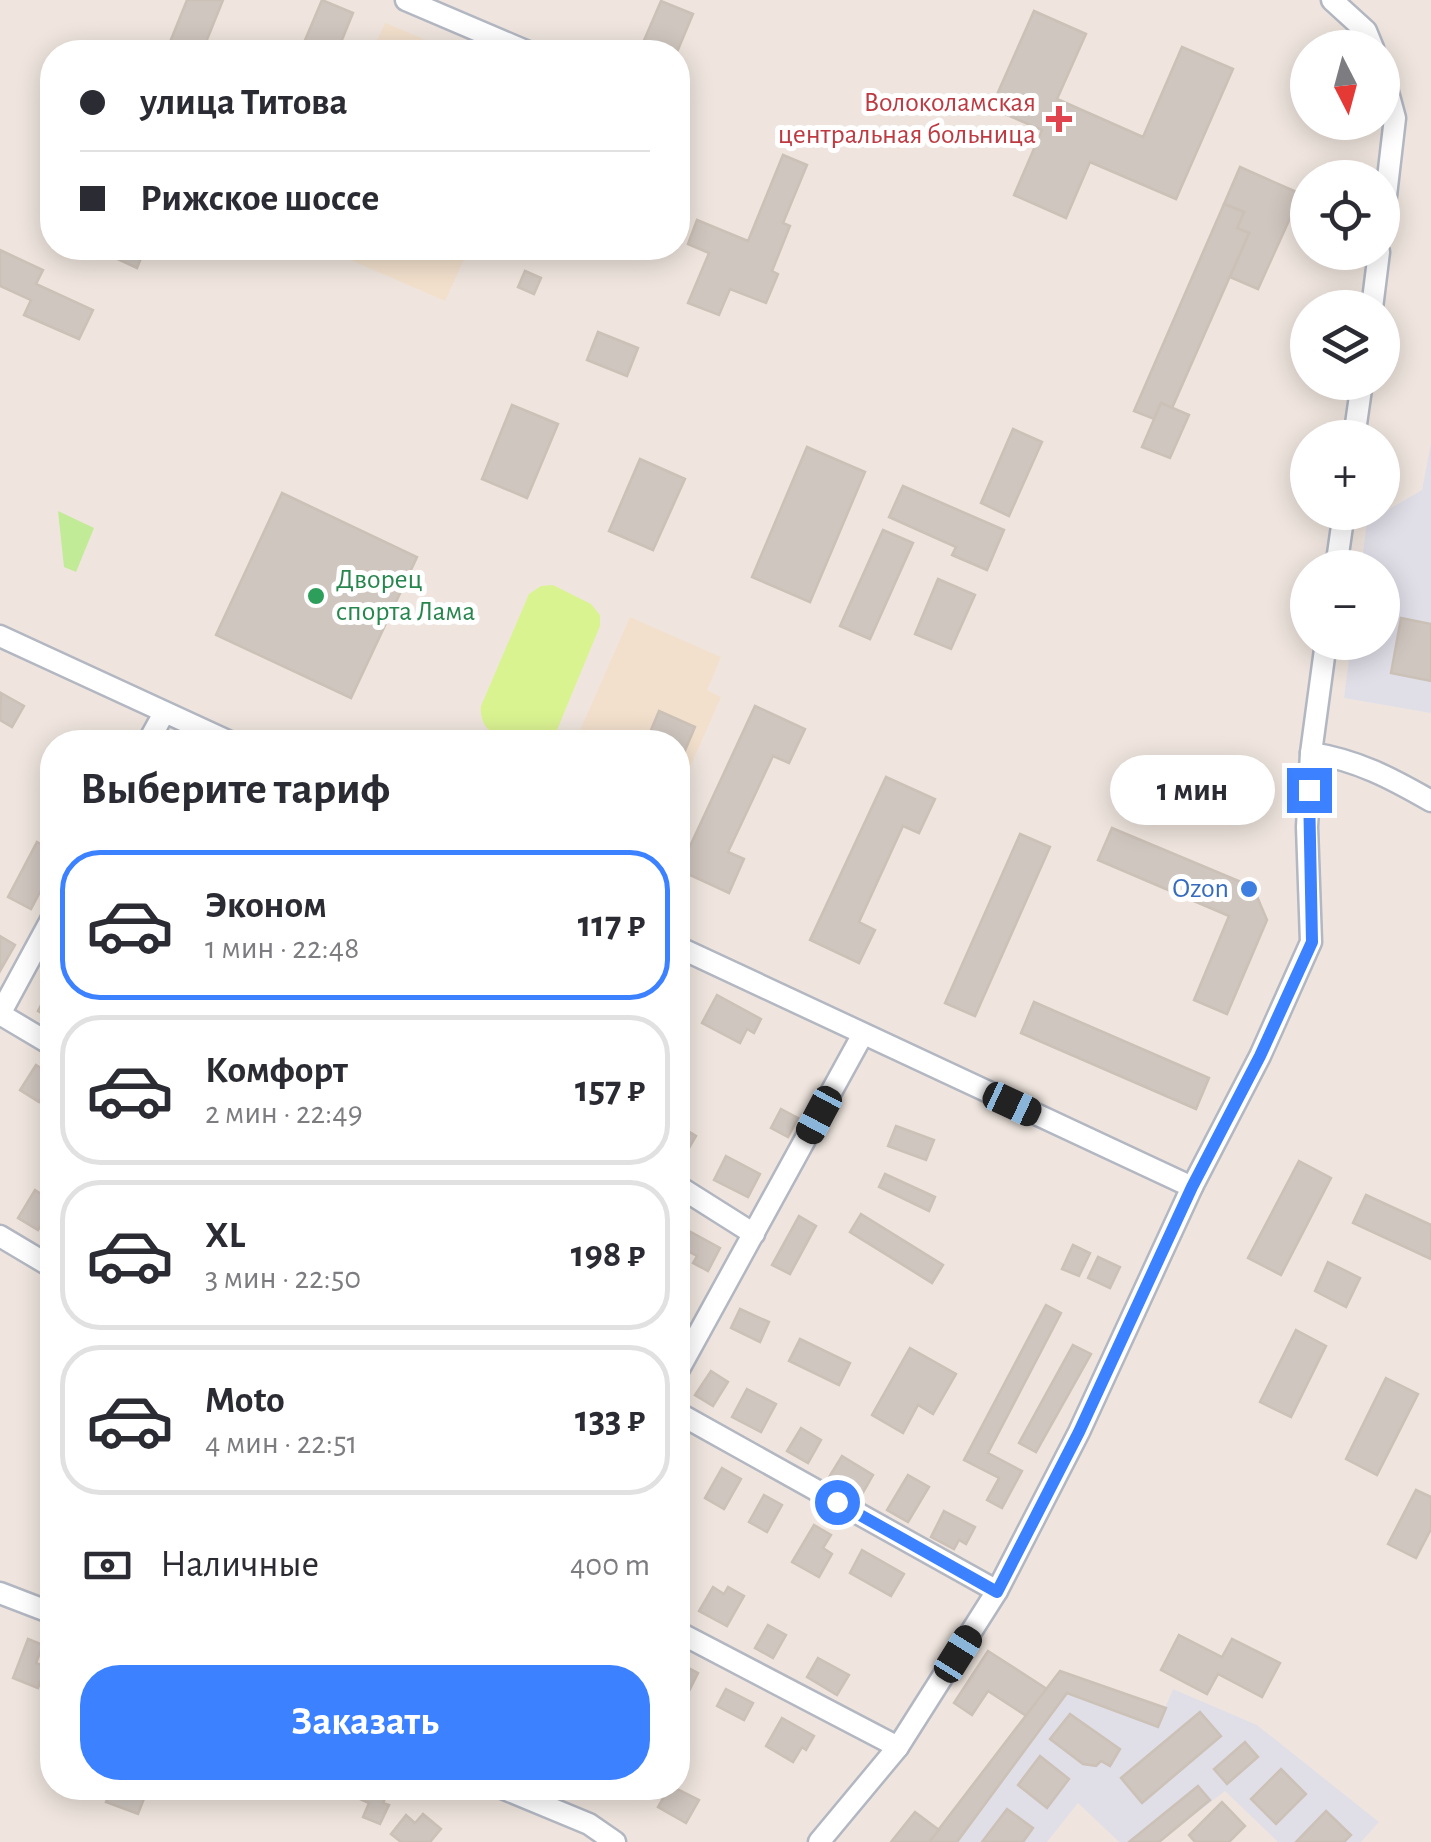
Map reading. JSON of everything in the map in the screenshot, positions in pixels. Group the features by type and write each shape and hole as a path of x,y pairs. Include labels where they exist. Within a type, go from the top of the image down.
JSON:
{"street":[{"path":"406,0 500,40"},
{"path":"1332,0 1365,30"},
{"path":"0,636 203,730"},
{"path":"819,1842 898,1747 997,1592 1079,1432 1192,1187 1260,1056 1312,942 1308,828 1311,753 1324,660"},
{"path":"155,730 164,713"},
{"path":"1311,753 1341,757 1376,770 1431,801"},
{"path":"40,940 0,1014 40,1037"},
{"path":"690,954 1192,1187"},
{"path":"690,1350 863,1034"},
{"path":"690,1194 754,1234"},
{"path":"0,1236 40,1260"},
{"path":"690,1419 997,1592"},
{"path":"0,1593 40,1608"},
{"path":"690,1638 898,1747"},
{"path":"531,1800 590,1824 615,1842"}],"shaded area":[{"path":"386,23 426,40 377,40"},
{"path":"351,260 464,260 445,301"},
{"path":"1431,443 1431,713 1344,698 1349,660 1400,660 1400,550 1363,550 1366,530 1400,530 1400,503 1422,490"},
{"path":"630,617 721,657 707,690 721,697 690,767 690,730 580,730"},
{"path":"1047,1689 1165,1708 1173,1689 1257,1725 1379,1822 1361,1842 1278,1842 1225,1791 1159,1842 1119,1842 1078,1803 1047,1842 930,1842"}],"green space":[{"path":"58,511 94,528 76,572 64,567"},
{"path":"553,585 591,604 600,615 600,626 557,730 490,730 482,718 481,706 529,594 541,586"}],"building":[{"path":"187,0 223,0 207,40 171,40"},
{"path":"322,0 353,13 342,40 305,40"},
{"path":"661,1 693,14 682,40 644,40"},
{"name":"Волоколамская центральная больница","path":"1034,11 1086,34 1057,99 1143,137 1182,47 1233,69 1176,199 1090,162 1066,218 1014,195 1042,130 991,108"},
{"path":"783,155 807,165 783,223 790,226 772,271 778,274 766,303 730,289 719,315 688,303 709,253 690,245 697,220 748,241"},
{"path":"1240,167 1290,189 1290,218 1258,289 1230,277 1249,233 1237,228 1244,212 1224,204"},
{"path":"1224,204 1244,212 1237,228 1249,233 1172,408 1161,403 1154,419 1134,411"},
{"path":"0,250 43,270 36,284 93,310 79,339 24,315 31,300 0,286"},
{"path":"120,260 140,260 137,268"},
{"path":"525,271 541,278 534,294 518,287"},
{"path":"598,332 638,348 627,376 587,360"},
{"path":"1161,403 1189,415 1170,458 1142,447"},
{"path":"512,405 558,424 527,498 482,479"},
{"path":"1013,429 1042,442 1009,516 981,503"},
{"path":"807,447 865,472 810,602 752,577"},
{"path":"640,459 685,479 653,550 609,531"},
{"path":"903,486 1004,530 987,570 952,555 956,547 889,517"},
{"name":"Дворец спорта Лама","path":"282,493 417,557 351,698 216,635"},
{"path":"883,530 913,543 870,639 840,626"},
{"path":"938,579 975,595 951,649 915,634"},
{"path":"1401,618 1431,624 1431,681 1391,673 1393,660 1400,660"},
{"path":"1,693 24,706 12,727 0,720"},
{"path":"755,706 805,729 789,763 773,756 728,852 744,859 729,893 690,875 690,846"},
{"path":"659,711 695,727 690,739 690,730 651,730"},
{"path":"886,777 935,799 919,833 903,826 859,922 875,930 859,963 810,940"},
{"path":"1112,828 1253,887 1267,920 1227,1014 1194,1000 1229,916 1098,860"},
{"path":"1020,834 1050,847 975,1016 945,1003"},
{"path":"37,842 40,844 40,892 31,909 8,897"},
{"path":"0,936 15,945 0,971"},
{"path":"717,995 761,1019 754,1033 747,1029 740,1043 702,1023"},
{"path":"1034,1002 1209,1078 1196,1109 1021,1033"},
{"path":"36,1065 40,1068 39,1102 20,1090"},
{"path":"781,1109 798,1118 788,1137 771,1128"},
{"path":"896,1126 934,1140 926,1160 888,1146"},
{"path":"726,1156 760,1174 748,1197 714,1180"},
{"path":"1299,1161 1331,1178 1281,1275 1248,1258"},
{"path":"885,1174 935,1197 929,1211 879,1187"},
{"path":"35,1190 40,1193 38,1230 18,1218"},
{"path":"1366,1195 1431,1225 1431,1259 1353,1223"},
{"path":"861,1214 943,1265 932,1283 850,1232"},
{"path":"799,1216 816,1226 790,1274 772,1265"},
{"path":"690,1234 720,1248 708,1271 693,1263 697,1256 690,1252"},
{"path":"1073,1245 1090,1253 1079,1276 1062,1269"},
{"path":"1098,1257 1120,1267 1110,1288 1088,1278"},
{"path":"1328,1262 1360,1278 1346,1307 1315,1291"},
{"path":"1046,1305 1061,1313 988,1453 1022,1471 1002,1508 987,1500 999,1478 964,1460"},
{"path":"740,1309 769,1322 760,1342 731,1328"},
{"path":"1296,1330 1326,1346 1291,1417 1260,1402"},
{"path":"800,1339 850,1363 839,1385 789,1361"},
{"path":"1073,1345 1091,1354 1036,1452 1019,1443"},
{"path":"910,1348 956,1374 933,1414 918,1405 903,1433 872,1415"},
{"path":"711,1371 728,1382 713,1406 695,1395"},
{"path":"1386,1378 1418,1394 1377,1475 1346,1459"},
{"path":"747,1389 776,1404 761,1432 732,1417"},
{"path":"801,1428 821,1440 808,1463 787,1451"},
{"path":"842,1456 873,1475 861,1496 829,1477"},
{"path":"722,1468 741,1479 724,1509 705,1498"},
{"path":"908,1475 929,1487 908,1522 887,1510"},
{"path":"1416,1490 1431,1497 1431,1529 1416,1558 1388,1544"},
{"path":"764,1495 782,1505 767,1532 749,1522"},
{"path":"944,1511 975,1527 966,1544 959,1540 954,1549 931,1537"},
{"path":"814,1525 831,1535 823,1548 832,1554 819,1577 792,1562"},
{"path":"862,1550 904,1574 891,1596 850,1573"},
{"path":"713,1587 724,1594 728,1587 744,1596 727,1626 699,1611"},
{"path":"768,1625 786,1635 773,1658 755,1648"},
{"path":"1179,1635 1222,1657 1232,1639 1280,1663 1262,1697 1218,1674 1207,1694 1161,1670"},
{"path":"28,1639 40,1644 36,1663 40,1665 38,1688 13,1678"},
{"path":"988,1651 1047,1689 1028,1717 988,1691 972,1715 954,1703"},
{"path":"818,1658 849,1675 837,1695 807,1677"},
{"path":"690,1669 698,1673 690,1689"},
{"path":"1060,1671 1166,1708 1158,1727 1067,1693 957,1842 929,1842"},
{"path":"726,1689 753,1703 744,1720 717,1706"},
{"path":"1200,1712 1221,1736 1142,1803 1121,1778"},
{"path":"1070,1714 1120,1749 1110,1766 1101,1761 1096,1766 1083,1764 1050,1739"},
{"path":"782,1718 814,1736 793,1762 766,1746"},
{"path":"1245,1742 1258,1757 1227,1784 1214,1769"},
{"path":"1040,1756 1069,1779 1047,1808 1018,1785"},
{"path":"1281,1769 1306,1794 1276,1824 1251,1799"},
{"path":"1198,1786 1210,1800 1159,1842 1129,1842"},
{"path":"690,1796 699,1800 686,1823 658,1807 662,1800 690,1800"},
{"path":"107,1800 143,1800 138,1814"},
{"path":"362,1800 384,1800 383,1803 389,1805 380,1824 363,1817 369,1803"},
{"path":"1222,1802 1245,1826 1229,1842 1195,1842 1189,1835"},
{"path":"1007,1809 1033,1828 1023,1842 982,1842"},
{"path":"1326,1811 1351,1835 1344,1842 1296,1842"},
{"path":"915,1812 939,1830 929,1842 891,1842"},
{"path":"423,1814 441,1829 430,1842 401,1842 391,1834 406,1815 415,1823"}],"place":[{"name":"Волоколамская центральная больница","path":"1059,119"},
{"name":"Дворец спорта Лама","path":"316,596"},
{"name":"Ozon","path":"1249,889"}],"route":[{"path":"837,1502 997,1592 1079,1432 1192,1187 1260,1056 1312,942 1309,790"}]}
